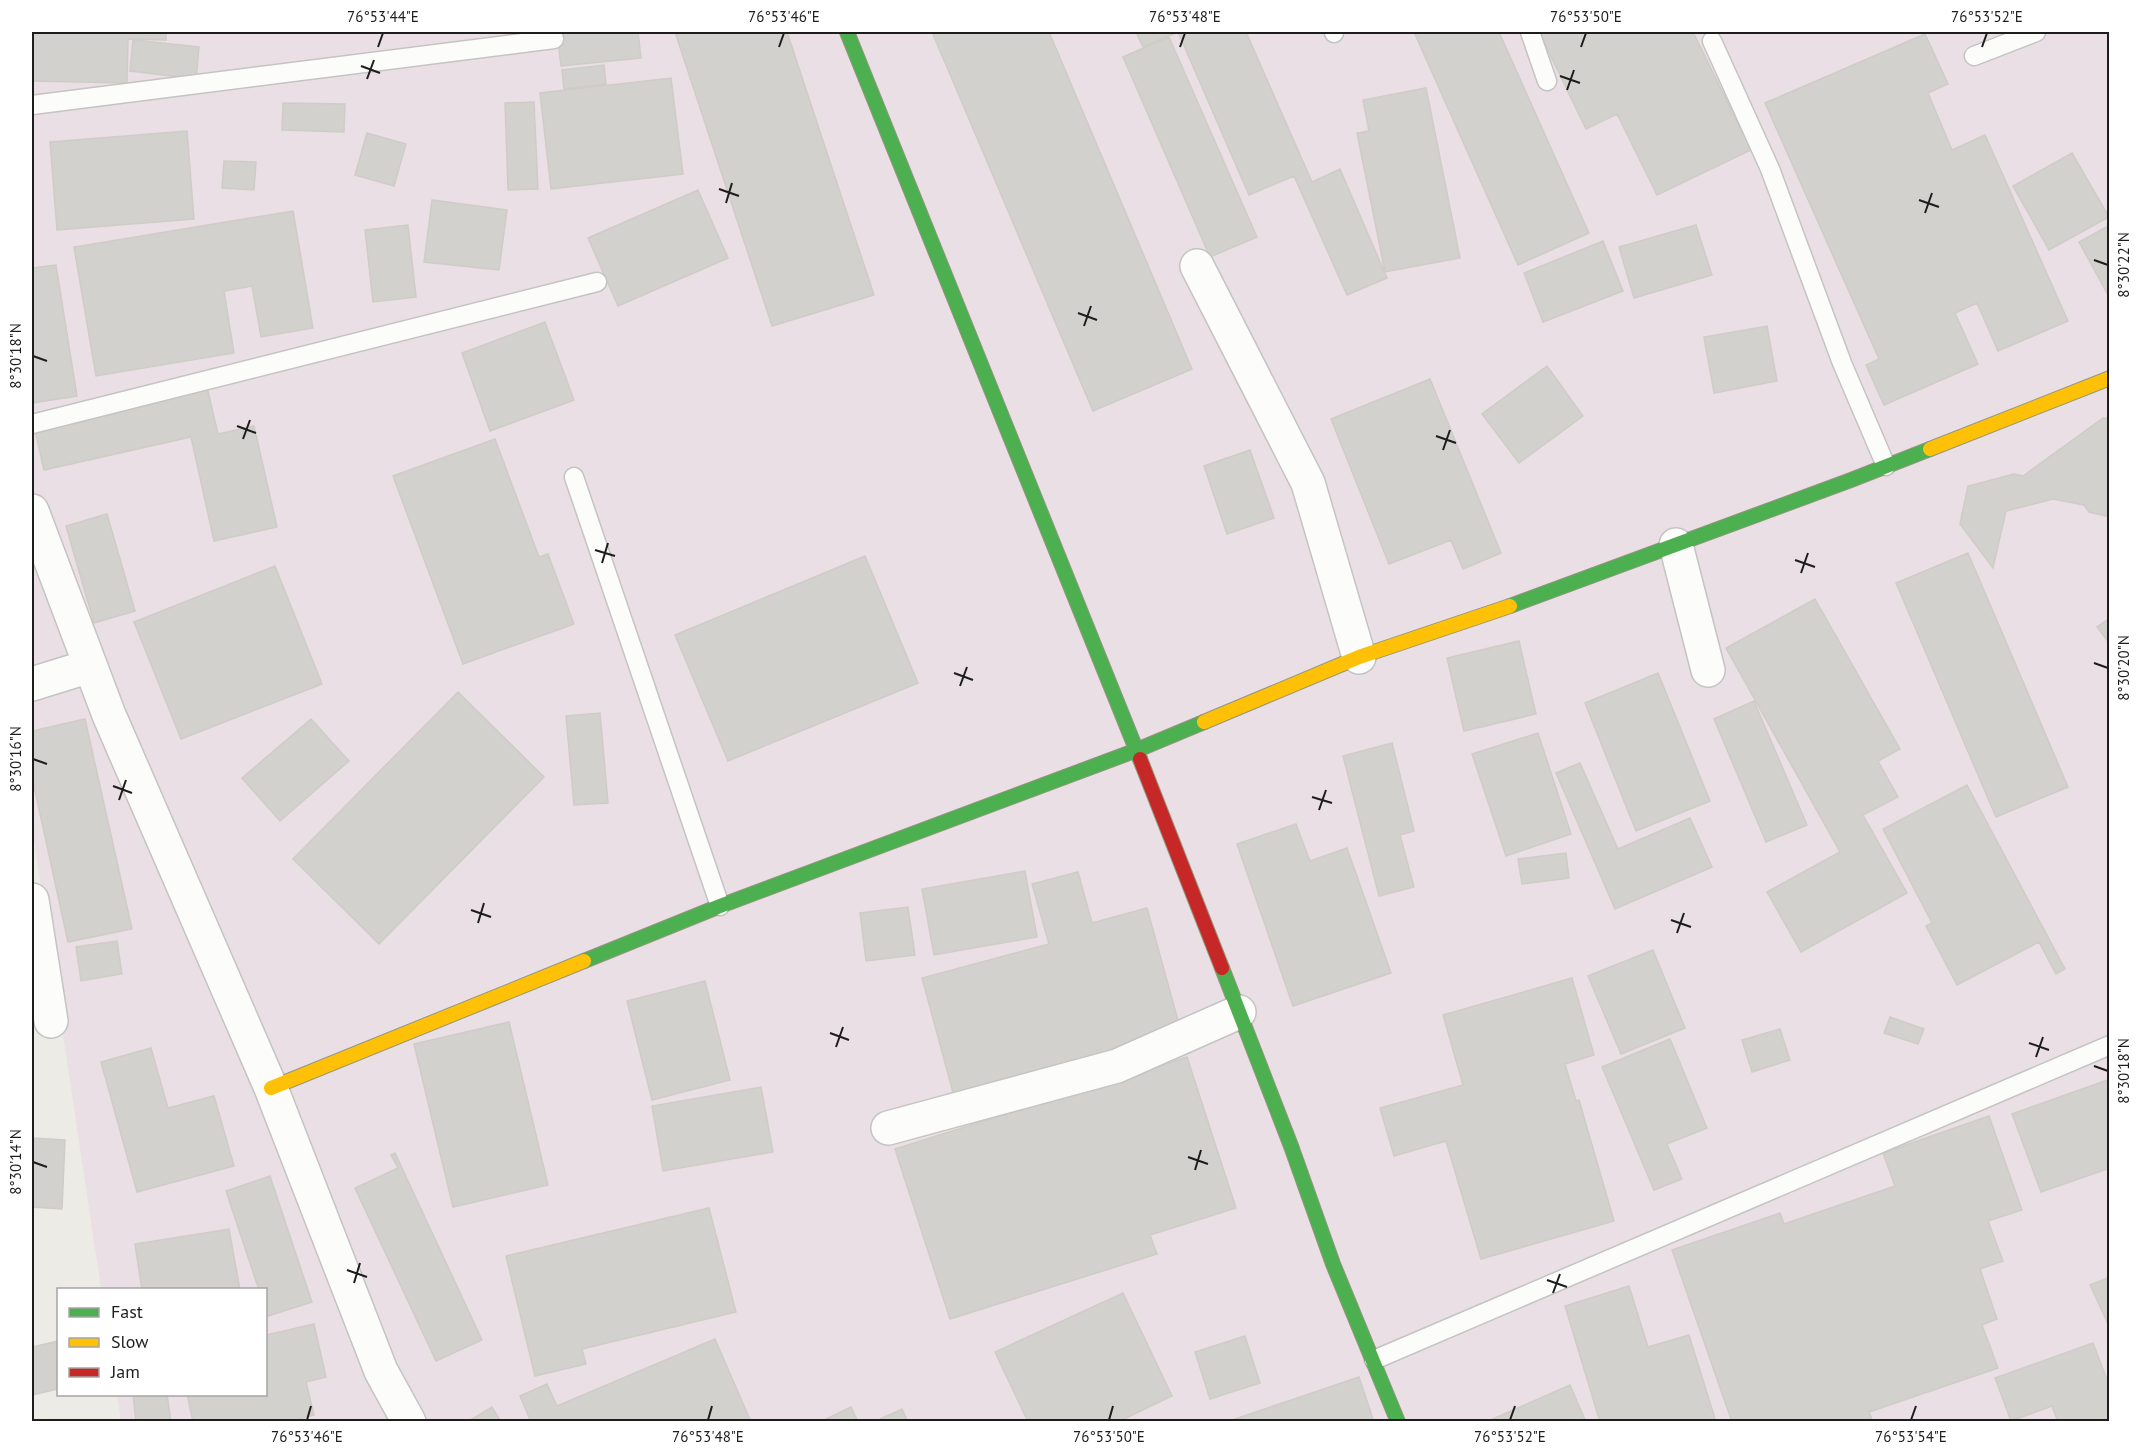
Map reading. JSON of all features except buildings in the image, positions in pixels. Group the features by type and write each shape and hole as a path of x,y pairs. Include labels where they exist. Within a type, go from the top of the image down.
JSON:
{"street":[{"path":"847,32 1137,750 1291,1146 1333,1264 1398,1422"},
{"path":"1197,266 1308,483 1359,657"},
{"path":"271,1088 720,906 1137,750 1359,657 1484,615 1886,466 2109,378"},
{"path":"32,511 114,726 271,1088 381,1371 409,1422"},
{"path":"1676,544 1708,670"},
{"path":"32,684 90,666"},
{"path":"32,900 51,1021"},
{"path":"888,1128 1117,1066 1239,1012"}],"lane":[{"path":"1530,32 1547,81"},
{"path":"1974,56 2036,32"},
{"path":"32,105 554,39"},
{"path":"1712,41 1770,169 1842,363 1886,466"},
{"path":"32,424 597,282"},
{"path":"574,477 720,906"},
{"path":"1374,1360 2109,1045"}],"shaded area":[{"path":"32,32 2109,32 2109,1421 121,1421 117,1396 267,1396 267,1288 101,1288 32,827"}],"traffic: fast":[{"path":"847,32 1140,759"},
{"path":"1510,606 1930,449"},
{"path":"584,961 720,906 1137,750 1204,722"},
{"path":"1222,968 1291,1146 1333,1264 1398,1422"}],"traffic: slow":[{"path":"1930,449 2110,378"},
{"path":"1204,722 1359,657 1510,606"},
{"path":"271,1088 584,961"}],"traffic: jam":[{"path":"1140,759 1222,968"}]}
